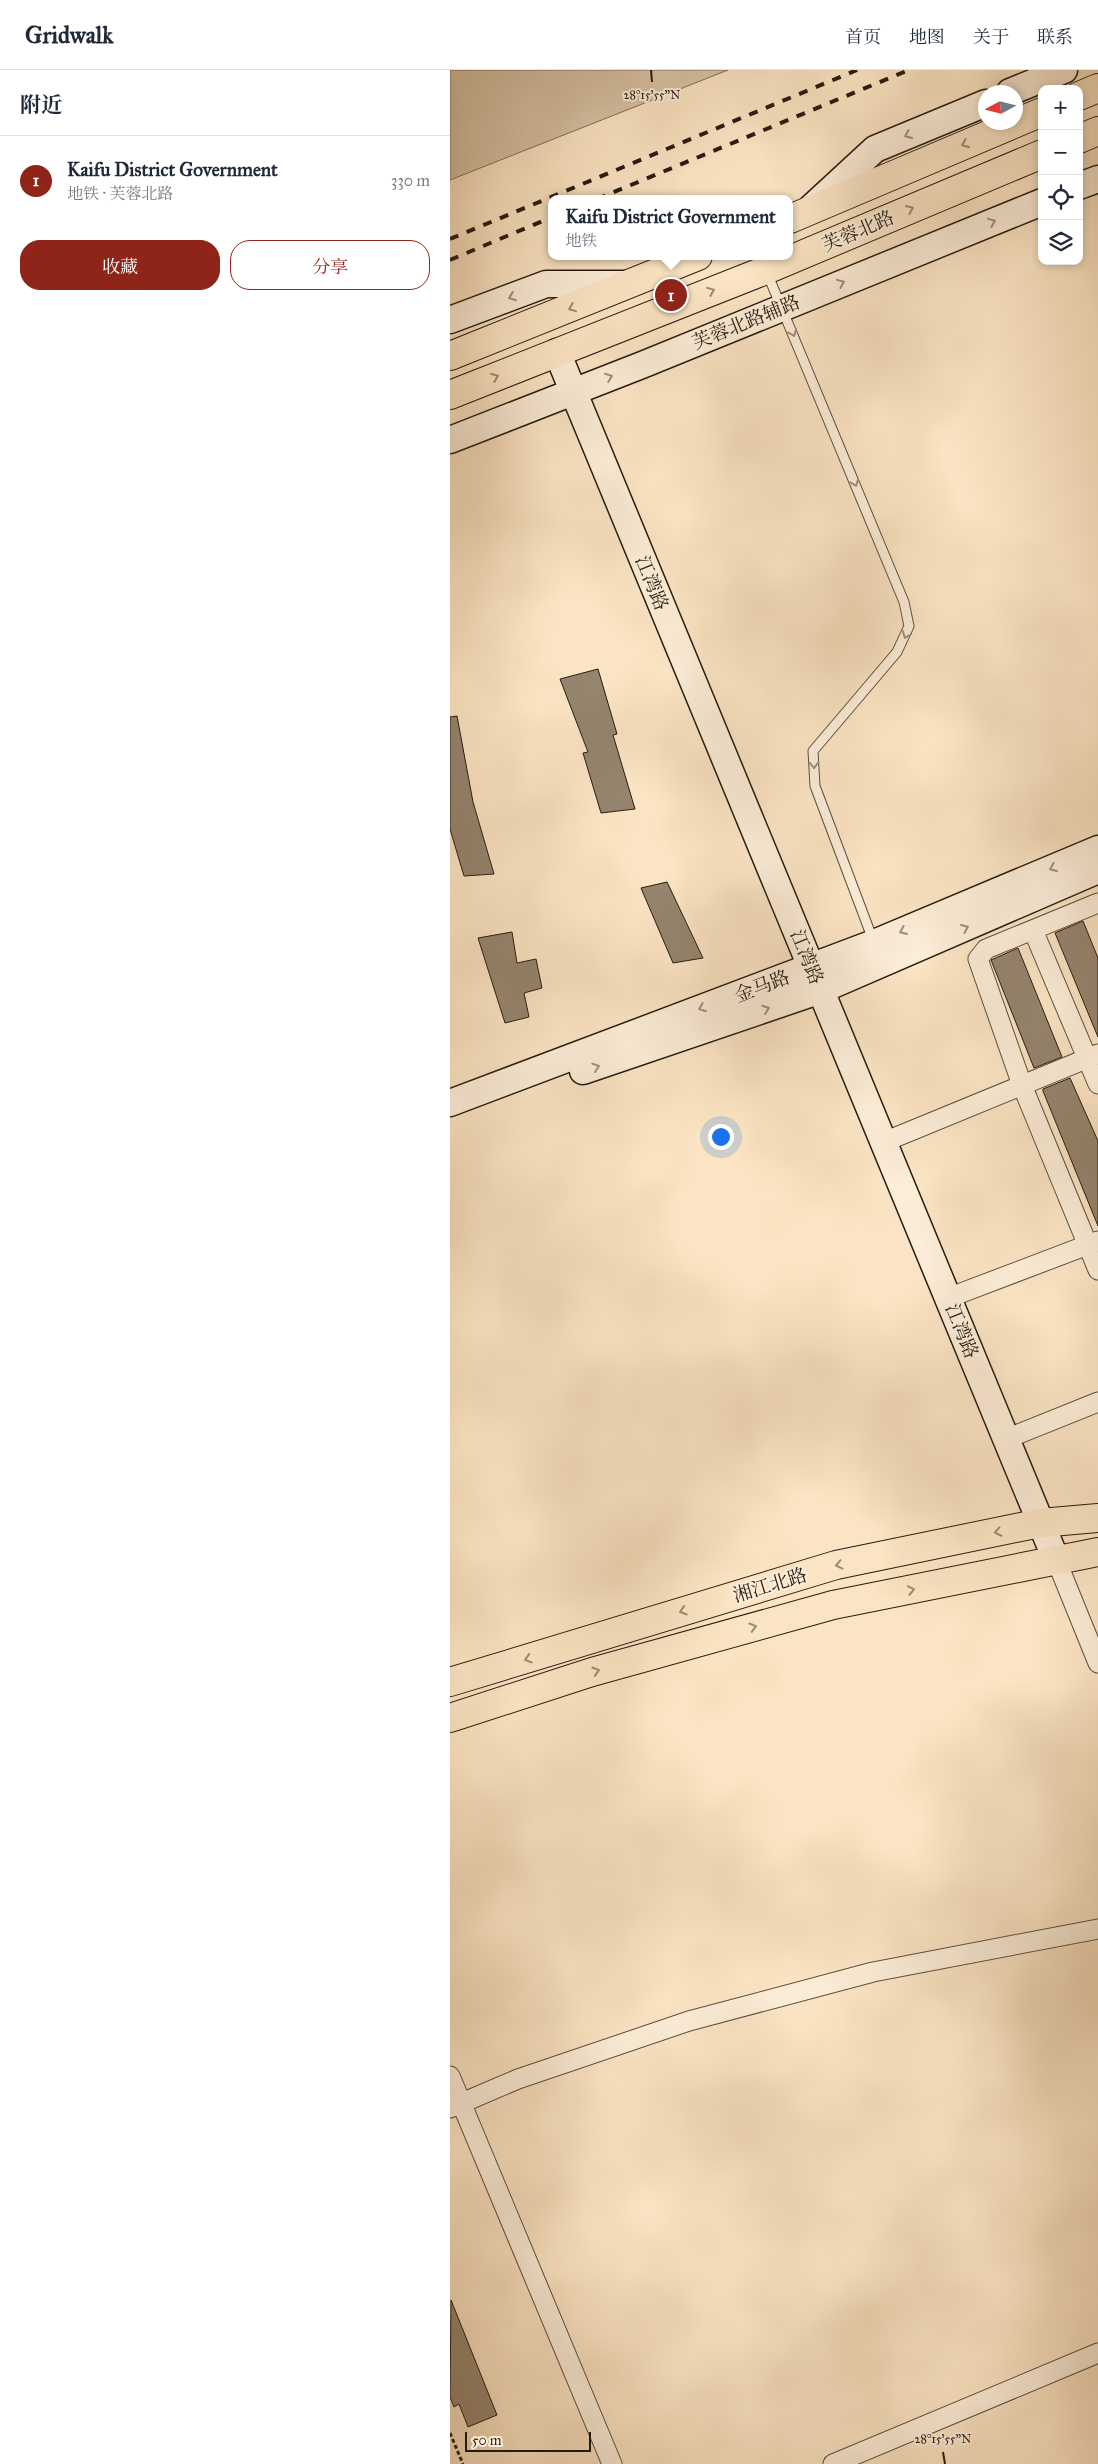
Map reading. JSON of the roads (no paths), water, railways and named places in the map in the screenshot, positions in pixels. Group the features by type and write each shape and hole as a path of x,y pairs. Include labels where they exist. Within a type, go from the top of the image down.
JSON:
{"main road":[{"path":"1083,94 1098,88"},
{"name":"芙蓉北路","path":"799,215 1038,114"},
{"path":"1083,137 1098,131"},
{"name":"芙蓉北路","path":"793,251 1038,156"},
{"path":"450,356 688,260"},
{"name":"芙蓉北路","path":"450,395 557,352 763,263"},
{"name":"湘江北路","path":"450,1682 836,1565 1040,1523 1098,1518"},
{"name":"湘江北路","path":"450,1718 592,1672 833,1605 1057,1562 1098,1552"}],"street":[{"path":"1023,87 1064,70"},
{"path":"799,215 875,148 978,106"},
{"path":"1083,185 1098,179"},
{"name":"芙蓉北路辅路","path":"450,440 1038,204"},
{"path":"450,320 546,284 629,284"},
{"name":"江湾路","path":"557,352 1057,1562"},
{"name":"金马路","path":"450,1103 816,979 874,943 1098,849"},
{"name":"金马路","path":"450,1117 1098,870"},
{"path":"1097,907 986,949 978,959 1022,1086 1093,1243 1098,1270"},
{"path":"1033,930 1093,1056 1098,1084"},
{"path":"884,1142 1093,1056"},
{"path":"948,1298 1093,1243"},
{"path":"1006,1439 1098,1402"},
{"path":"1057,1562 1098,1662"},
{"path":"456,2106 518,2078 690,2021 873,1972 1098,1929"},
{"path":"450,2076 456,2106 612,2464"},
{"path":"833,2464 1098,2353"}],"lane":[{"path":"763,263 904,602 909,626 897,652 813,751 815,786 874,943"}],"railway":[{"path":"556,195 857,70"},
{"path":"607,195 909,70"},
{"path":"450,239 548,198"},
{"path":"450,260 548,219"}],"place":[{"name":"Kaifu District Government","path":"671,295"}]}
